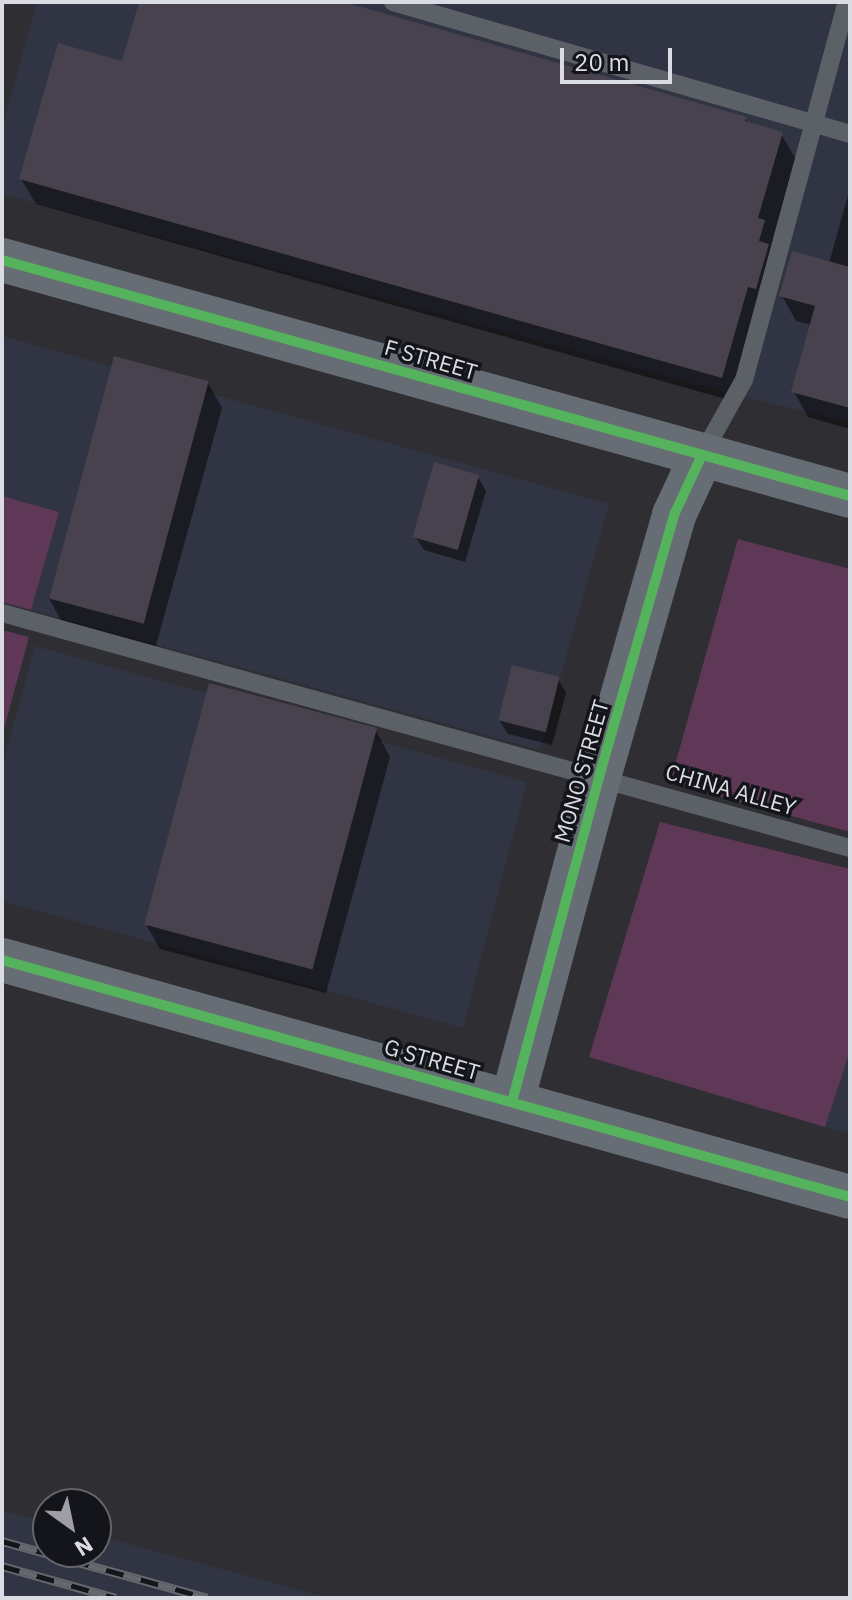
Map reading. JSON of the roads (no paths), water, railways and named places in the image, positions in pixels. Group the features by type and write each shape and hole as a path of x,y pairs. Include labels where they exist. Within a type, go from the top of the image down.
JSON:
{"street":[{"name":"F STREET","path":"2,260 850,496"},
{"name":"MONO STREET","path":"512,1102 599,777 674,515 702,455"},
{"name":"G STREET","path":"2,960 850,1197"}],"lane":[{"path":"393,2 850,134"},
{"path":"702,455 744,380 847,2"},
{"name":"CHINA ALLEY","path":"2,613 850,848"}],"railway":[{"path":"2,1541 207,1598"},
{"path":"2,1566 116,1598"}]}
